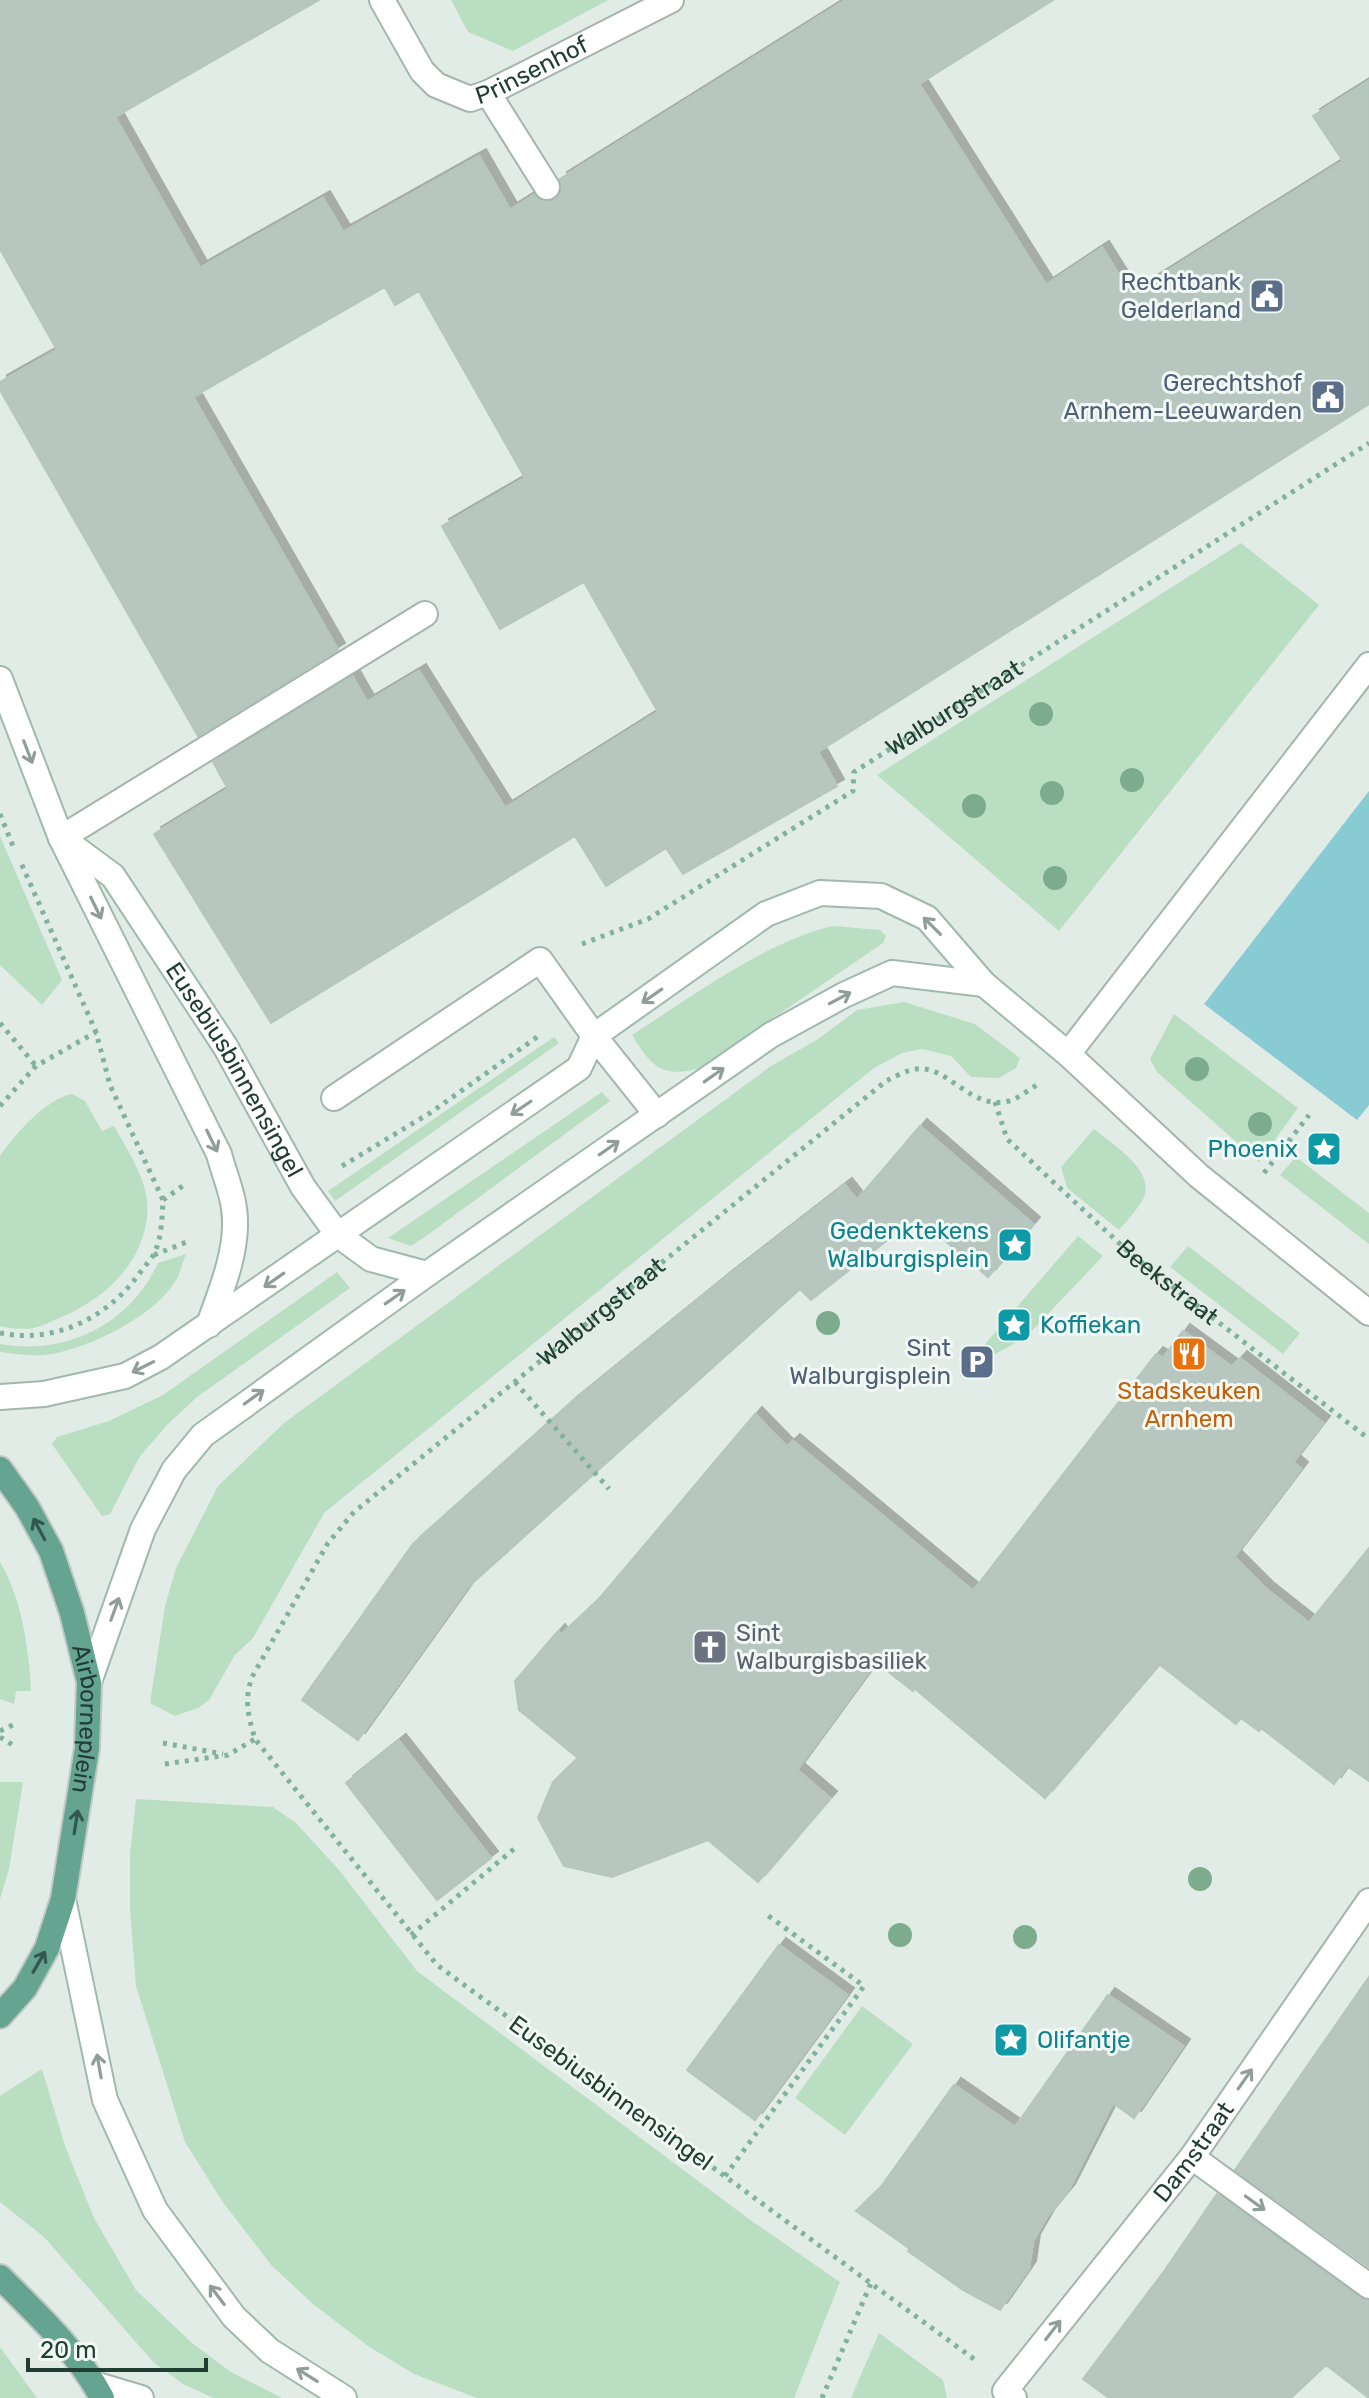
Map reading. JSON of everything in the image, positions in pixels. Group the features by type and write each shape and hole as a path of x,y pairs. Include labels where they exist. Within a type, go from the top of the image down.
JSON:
{"main road":[{"name":"Airborneplein","path":"0,1469 27,1507 51,1551 72,1613 89,1682 87,1748 63,1899 47,1948 25,1988 0,2016"},
{"path":"0,2277 42,2318 98,2391"}],"street":[{"name":"Prinsenhof","path":"382,0 422,71 436,85 470,99 488,93 671,0"},
{"path":"488,93 547,187"},
{"path":"61,838 425,614"},
{"path":"1068,1054 1369,665"},
{"name":"Eusebiusbinnensingel","path":"0,679 61,838 219,1154 232,1193 236,1223 227,1274 209,1325"},
{"name":"Eusebiusbinnensingel","path":"61,838 113,876 225,1046 303,1187 338,1235 371,1259 427,1274"},
{"path":"0,1397 44,1394 125,1376 161,1357 579,1068 594,1036 766,914 820,893 881,896 927,918 984,984 1068,1054 1236,1209 1369,1313"},
{"path":"334,1098 540,960 594,1036 657,1115"},
{"path":"89,1682 143,1529 174,1470 203,1435 427,1274 771,1035 892,973 984,984"},
{"path":"63,1899 105,2100 155,2210 234,2317 270,2351 344,2398"},
{"name":"Damstraat","path":"1009,2395 1192,2157 1369,1901"},
{"path":"1192,2157 1369,2286"},
{"path":"98,2391 141,2398"}],"path":[{"name":"Walburgstraat","path":"540,960 648,919 853,791 854,772 1369,443"},
{"path":"0,814 96,1032 110,1085 163,1200 161,1234 153,1256 126,1292 99,1314 73,1327 43,1335 0,1333"},
{"path":"0,1023 36,1066"},
{"path":"303,1187 430,1113 551,1027 594,1036"},
{"path":"0,1106 36,1066 96,1032"},
{"path":"995,1102 1011,1100 1042,1082 1068,1054"},
{"name":"Walburgstraat","path":"255,1739 245,1708 252,1677 340,1527 354,1512 886,1081 913,1069 928,1069 968,1093 995,1102"},
{"name":"Beekstraat","path":"995,1102 1007,1139 1133,1256 1369,1439"},
{"path":"1236,1209 1309,1115"},
{"path":"153,1256 236,1223"},
{"path":"515,1382 609,1489"},
{"path":"0,1731 15,1724"},
{"path":"0,1737 16,1747"},
{"path":"165,1764 228,1755 255,1739"},
{"name":"Eusebiusbinnensingel","path":"255,1739 411,1935 446,1972 977,2361 1009,2395"},
{"path":"163,1743 228,1755"},
{"path":"411,1935 514,1849"},
{"path":"725,2176 864,1986 766,1914"},
{"path":"822,2398 871,2283"}],"green space":[{"path":"451,0 608,0 513,51 468,32"},
{"path":"1241,543 1319,605 1059,931 877,775"},
{"path":"0,836 62,980 42,1005 0,965"},
{"path":"833,926 880,930 886,936 883,943 700,1068 667,1071 645,1055 632,1035 756,957 808,933"},
{"path":"904,1002 975,1024 1020,1058 1016,1068 999,1078 971,1077 951,1056 922,1049 902,1053 874,1068 324,1513 253,1638 235,1655 209,1700 198,1708 175,1716 150,1703 165,1606 176,1568 218,1486 284,1423 771,1066 818,1039 857,1010"},
{"path":"1174,1014 1298,1108 1259,1162 1157,1072 1150,1059"},
{"path":"554,1037 559,1043 335,1201 328,1191"},
{"path":"602,1092 610,1101 422,1239 411,1246 388,1238"},
{"path":"72,1094 85,1101 102,1131 114,1126 132,1158 146,1193 147,1217 143,1235 127,1267 89,1303 35,1328 3,1327 0,1326 0,1156 22,1128 42,1110"},
{"path":"1094,1129 1121,1150 1144,1178 1146,1189 1143,1199 1119,1230 1067,1188 1061,1167"},
{"path":"1296,1157 1369,1213 1369,1244 1280,1175"},
{"path":"1078,1236 1103,1256 1026,1337 984,1358 980,1350"},
{"path":"1188,1246 1300,1333 1283,1354 1170,1267"},
{"path":"186,1254 176,1280 164,1296 116,1331 78,1347 44,1355 0,1352 0,1344 49,1345 93,1331 131,1303 158,1263"},
{"path":"337,1272 350,1288 197,1397 140,1456 110,1514 102,1516 52,1444 57,1437 109,1421 163,1395"},
{"path":"0,1562 19,1608 28,1658 31,1691 16,1691 14,1704 0,1699"},
{"path":"0,1782 23,1782 9,1869 0,1899"},
{"path":"136,1799 273,1807 296,1823 339,1870 417,1971 749,2219 840,2282 794,2398 477,2398 414,2374 368,2346 313,2304 272,2266 222,2201 185,2142 136,1986 130,1909 130,1855"},
{"path":"862,2006 913,2044 845,2135 795,2098"},
{"path":"42,2069 65,2146 94,2218 136,2290 192,2343 231,2372 282,2398 213,2398 183,2384 154,2363 44,2237 0,2202 0,2096"},
{"path":"879,2333 943,2380 947,2398 851,2398"},
{"path":"0,2347 37,2398 0,2398"}],"water":[{"path":"1369,791 1369,1105 1357,1120 1204,1004"}],"building":[{"path":"0,0 319,0 115,117 200,268 323,198 343,232 479,156 510,210 534,195 541,201 554,200 561,193 560,179 846,0 1053,0 919,84 1046,285 1102,248 1131,294 1343,161 1313,116 1369,81 1369,404 818,752 837,786 683,874 666,848 606,886 575,836 271,1023 154,834 228,789 213,762 352,676 367,702 419,671 505,808 658,712 584,582 500,629 442,526 525,478 419,291 395,305 385,287 193,397 338,650 198,736 0,390 0,382 57,350 0,249"},
{"path":"920,1126 1033,1224 988,1277 917,1217 811,1300 800,1289 468,1587 358,1740 302,1700 413,1544 571,1403 845,1185 857,1200"},
{"path":"1183,1331 1232,1367 1240,1358 1323,1423 1293,1462 1301,1469 1234,1557 1266,1589 1309,1623 1369,1548 1369,1781 1347,1766 1334,1784 1261,1728 1259,1731 1241,1718 1236,1724 1159,1664 1045,1798 914,1688 913,1691 876,1662 797,1770 830,1798 758,1882 708,1840 612,1877 564,1866 538,1818 553,1782 578,1758 519,1710 515,1681 558,1631 561,1635 599,1599 755,1414 787,1447 793,1441 973,1591 1156,1354 1163,1358"},
{"path":"399,1741 491,1858 437,1900 346,1783"},
{"path":"779,1945 847,1995 755,2120 687,2070"},
{"path":"1369,1977 1369,2267 1235,2170"},
{"path":"1108,1995 1183,2046 1134,2118 1113,2103 1068,2191 1048,2215 1033,2241 1029,2268 1000,2310 963,2290 856,2211 880,2188 954,2085 1015,2127"},
{"path":"1217,2194 1360,2298 1369,2301 1369,2398 1326,2365 1291,2398 1109,2398 1083,2379 1165,2270"}],"place":[{"name":"Rechtbank Gelderland","path":"1267,296"},
{"name":"Gerechtshof Arnhem-Leeuwarden","path":"1328,397"},
{"name":"Phoenix","path":"1324,1149"},
{"name":"Gedenktekens Walburgisplein","path":"1015,1245"},
{"name":"Koffiekan","path":"1014,1325"},
{"name":"Stadskeuken Arnhem","path":"1189,1354"},
{"name":"Sint Walburgisplein","path":"977,1362"},
{"name":"Sint Walburgisbasiliek","path":"710,1647"},
{"name":"Olifantje","path":"1011,2040"}]}
